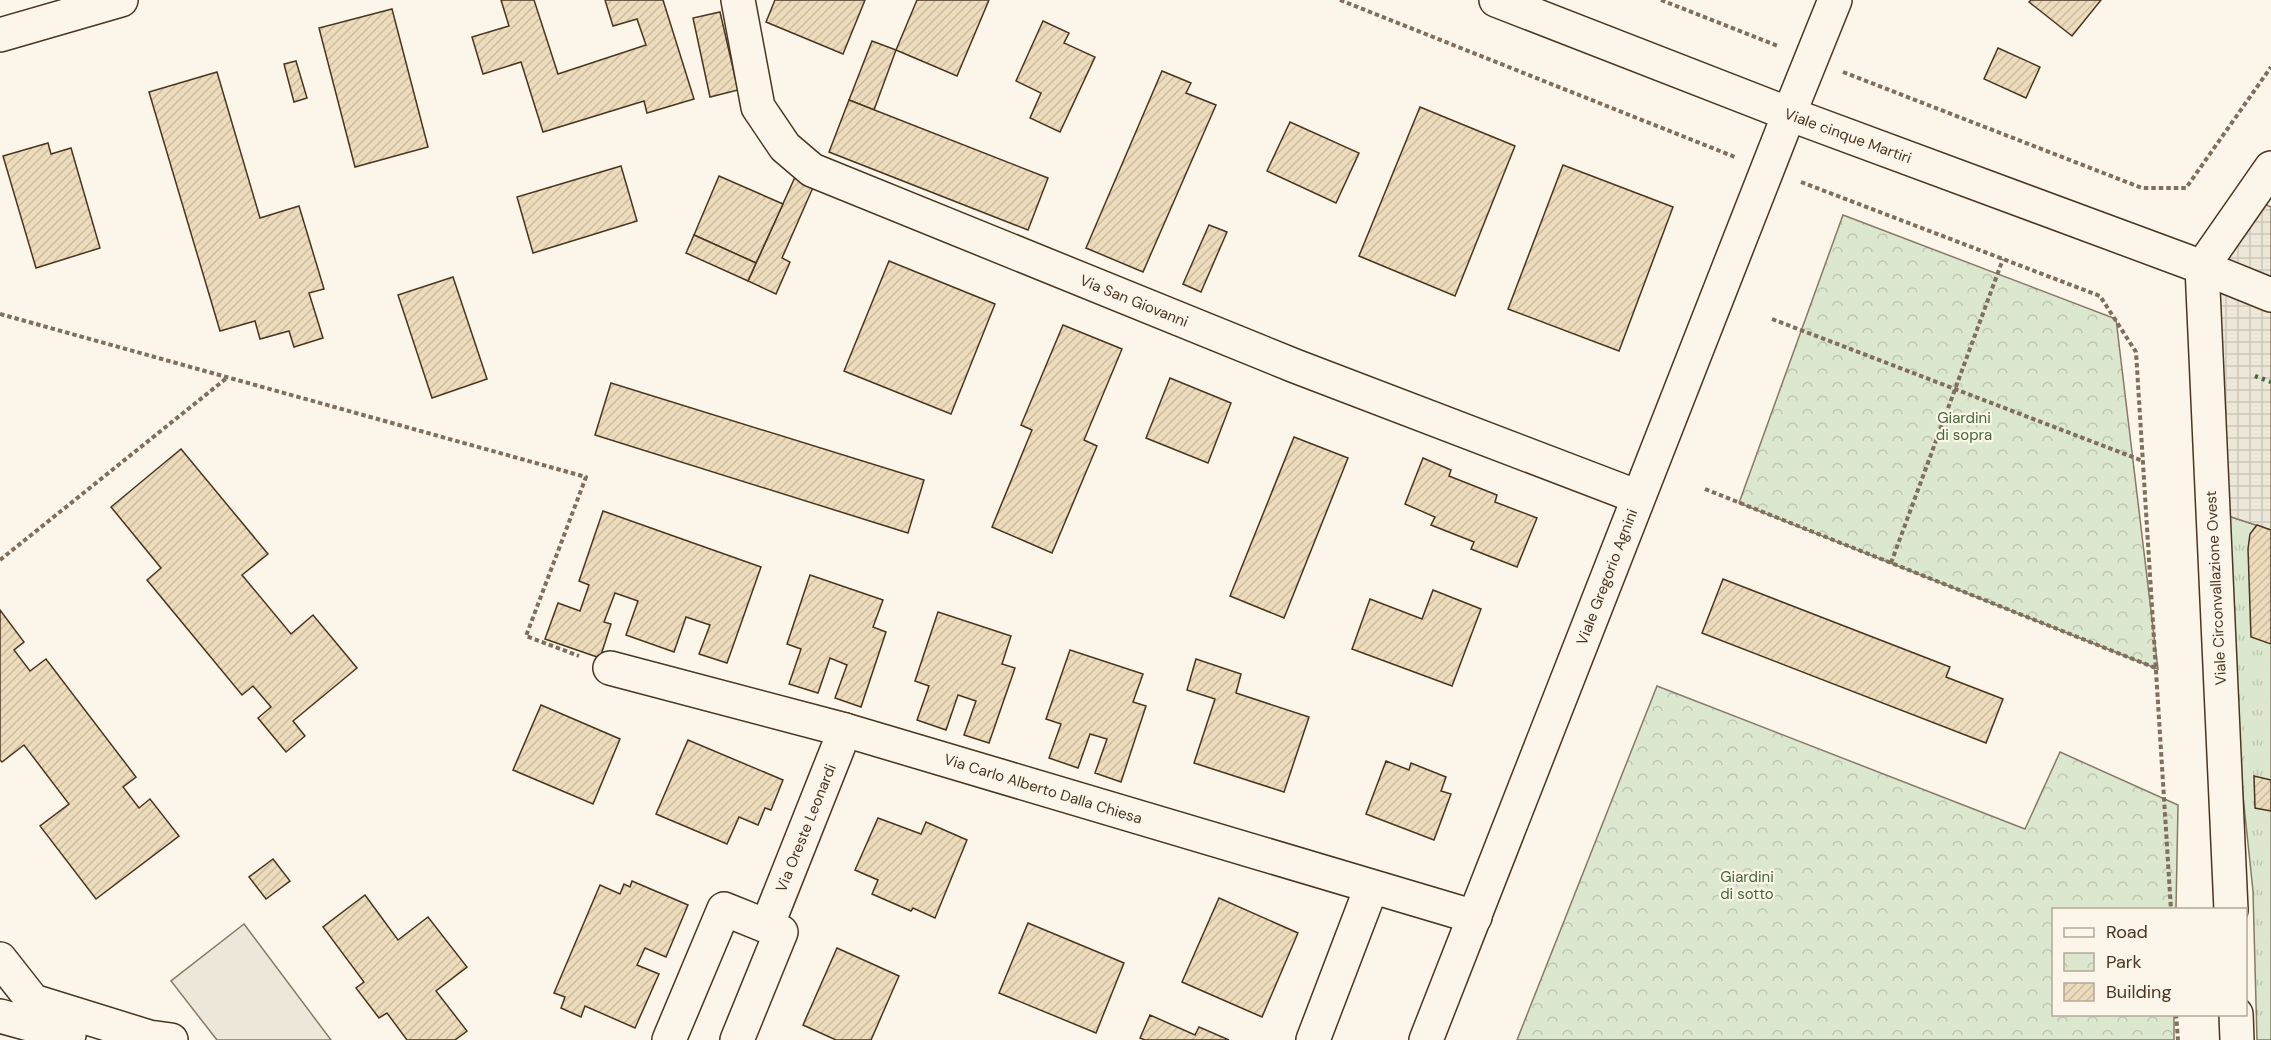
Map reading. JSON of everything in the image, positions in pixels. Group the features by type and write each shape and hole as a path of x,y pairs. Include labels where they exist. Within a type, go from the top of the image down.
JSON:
{"street":[{"path":"0,34 121,0"},
{"name":"Via San Giovanni","path":"738,0 758,107 785,147 812,170 1295,366 1638,497"},
{"name":"Viale cinque Martiri","path":"1496,0 1789,114 2202,267 2271,295"},
{"name":"Viale Gregorio Agnini","path":"1426,1040 1835,0"},
{"path":"2202,267 2271,168"},
{"name":"Viale Circonvallazione Ovest","path":"2202,267 2231,908"},
{"name":"Via Carlo Alberto Dalla Chiesa","path":"610,668 845,730 1475,917"},
{"name":"Via Oreste Leonardi","path":"767,926 845,730"},
{"path":"1313,1040 1371,888"},
{"path":"669,1040 724,909 781,932 737,1040"},
{"path":"0,959 33,1001 149,1037 171,1040"},
{"path":"0,1016 85,1040"},
{"path":"2236,1016 2237,1040"}],"path":[{"path":"1340,0 1767,169 2100,296 2136,352 2158,669 2171,908"},
{"path":"1661,0 2142,188 2186,188 2271,67"},
{"path":"1891,563 2003,260"},
{"path":"0,314 586,477 526,636 610,668"},
{"path":"1772,319 2144,461"},
{"path":"0,560 228,377"},
{"path":"1705,489 2158,669"},
{"path":"2176,1016 2178,1040"}],"green space":[{"name":"Giardini di sopra","path":"1843,215 2116,319 2158,669 1739,503"},
{"path":"2213,511 2271,530 2271,1040 2257,1040 2253,891"},
{"name":"Giardini di sotto","path":"1657,686 2025,829 2060,752 2178,805 2176,908 2052,908 2052,1016 2174,1016 2174,1040 1517,1040"}],"shaded area":[{"path":"2250,197 2271,207 2271,530 2213,511 2202,267"},
{"path":"244,924 331,1040 217,1040 171,981"}],"building":[{"path":"501,0 534,0 558,74 646,45 637,19 613,26 605,0 663,0 694,99 647,113 644,101 543,132 521,62 483,74 472,37 509,26"},
{"path":"775,0 865,0 843,54 766,22"},
{"path":"917,0 989,0 957,76 896,50"},
{"path":"2031,0 2101,0 2072,36 2029,2"},
{"path":"392,9 428,147 355,167 319,28"},
{"path":"720,12 738,90 710,97 693,18"},
{"path":"1043,21 1069,33 1064,43 1095,57 1060,132 1030,118 1041,93 1016,81"},
{"path":"872,41 896,50 874,110 849,100"},
{"path":"1998,48 2040,67 2026,98 1984,79"},
{"path":"296,61 307,98 294,102 284,64"},
{"path":"1162,71 1191,83 1186,93 1216,105 1143,272 1086,248"},
{"path":"217,72 260,218 299,206 324,289 309,293 323,338 294,347 289,331 260,339 255,321 220,331 149,92"},
{"path":"849,100 1048,178 1028,230 829,152"},
{"path":"1420,107 1515,146 1455,296 1359,256"},
{"path":"1290,122 1359,153 1336,203 1267,171"},
{"path":"48,143 51,154 71,148 100,248 36,268 3,156"},
{"path":"1563,165 1673,207 1619,351 1508,309"},
{"path":"621,166 637,221 533,253 517,197"},
{"path":"796,175 815,183 782,258 790,262 776,294 748,281"},
{"path":"719,176 783,204 756,263 694,235"},
{"path":"1209,225 1227,232 1201,292 1183,284"},
{"path":"694,235 756,263 748,281 686,253"},
{"path":"889,261 995,304 951,414 844,371"},
{"path":"453,277 487,379 432,398 398,295"},
{"path":"1063,325 1122,349 1084,440 1097,446 1052,553 992,527 1032,430 1021,425"},
{"path":"1170,378 1231,403 1208,463 1146,438"},
{"path":"611,383 924,480 908,533 595,435"},
{"path":"1294,437 1348,458 1284,618 1230,596"},
{"path":"181,449 268,554 242,575 291,634 313,615 357,668 293,721 305,736 286,752 258,718 271,707 253,686 242,695 147,580 161,568 111,507"},
{"path":"1423,458 1451,470 1449,476 1497,495 1495,502 1537,518 1517,567 1471,549 1474,542 1431,525 1435,517 1405,504"},
{"path":"603,511 761,567 727,663 699,654 710,625 686,617 674,652 626,635 638,601 615,593 604,622 611,624 600,658 545,639 558,603 580,611 589,585 579,581"},
{"path":"2257,525 2271,530 2271,644 2251,637 2248,549 2250,534"},
{"path":"810,575 883,600 873,627 886,632 861,707 835,698 847,665 830,658 818,693 789,684 801,649 787,644"},
{"path":"1723,579 1950,667 1946,677 2003,699 1986,743 1702,633"},
{"path":"1433,590 1481,609 1452,686 1352,649 1370,599 1422,619"},
{"path":"0,610 24,642 14,650 30,671 46,659 136,777 123,787 139,808 150,799 179,836 96,899 40,826 69,804 24,745 2,762 0,760"},
{"path":"938,612 1011,636 1002,664 1015,668 989,743 964,735 976,701 958,695 946,730 917,720 929,686 915,681"},
{"path":"1070,650 1143,674 1133,702 1146,706 1121,782 1095,773 1107,739 1090,734 1078,768 1049,758 1061,724 1046,719"},
{"path":"1196,659 1241,674 1236,693 1309,717 1284,792 1194,763 1215,699 1187,690"},
{"path":"541,705 620,739 593,804 513,770"},
{"path":"688,740 783,780 771,810 765,808 758,825 739,817 727,844 656,814"},
{"path":"1386,761 1409,770 1411,763 1446,777 1441,791 1451,794 1434,840 1366,814"},
{"path":"2254,776 2271,780 2271,811 2255,808"},
{"path":"878,818 921,834 926,822 967,840 935,918 913,908 911,911 872,894 878,880 855,870"},
{"path":"273,859 290,881 266,899 249,877"},
{"path":"632,881 688,905 666,957 645,948 637,965 659,974 635,1028 585,1006 581,1017 561,1008 565,997 554,993 600,885 620,894 624,884 630,887"},
{"path":"365,895 398,940 428,917 467,967 436,991 467,1031 455,1040 407,1040 387,1013 379,1018 356,988 364,982 323,927"},
{"path":"1219,898 1298,933 1262,1017 1182,982"},
{"path":"1028,923 1124,963 1096,1033 999,993"},
{"path":"837,948 899,976 871,1040 836,1040 803,1025"},
{"path":"1150,1015 1195,1035 1199,1027 1229,1040 1145,1040 1140,1038"}],"hedge":[{"path":"2255,376 2271,382"}]}
